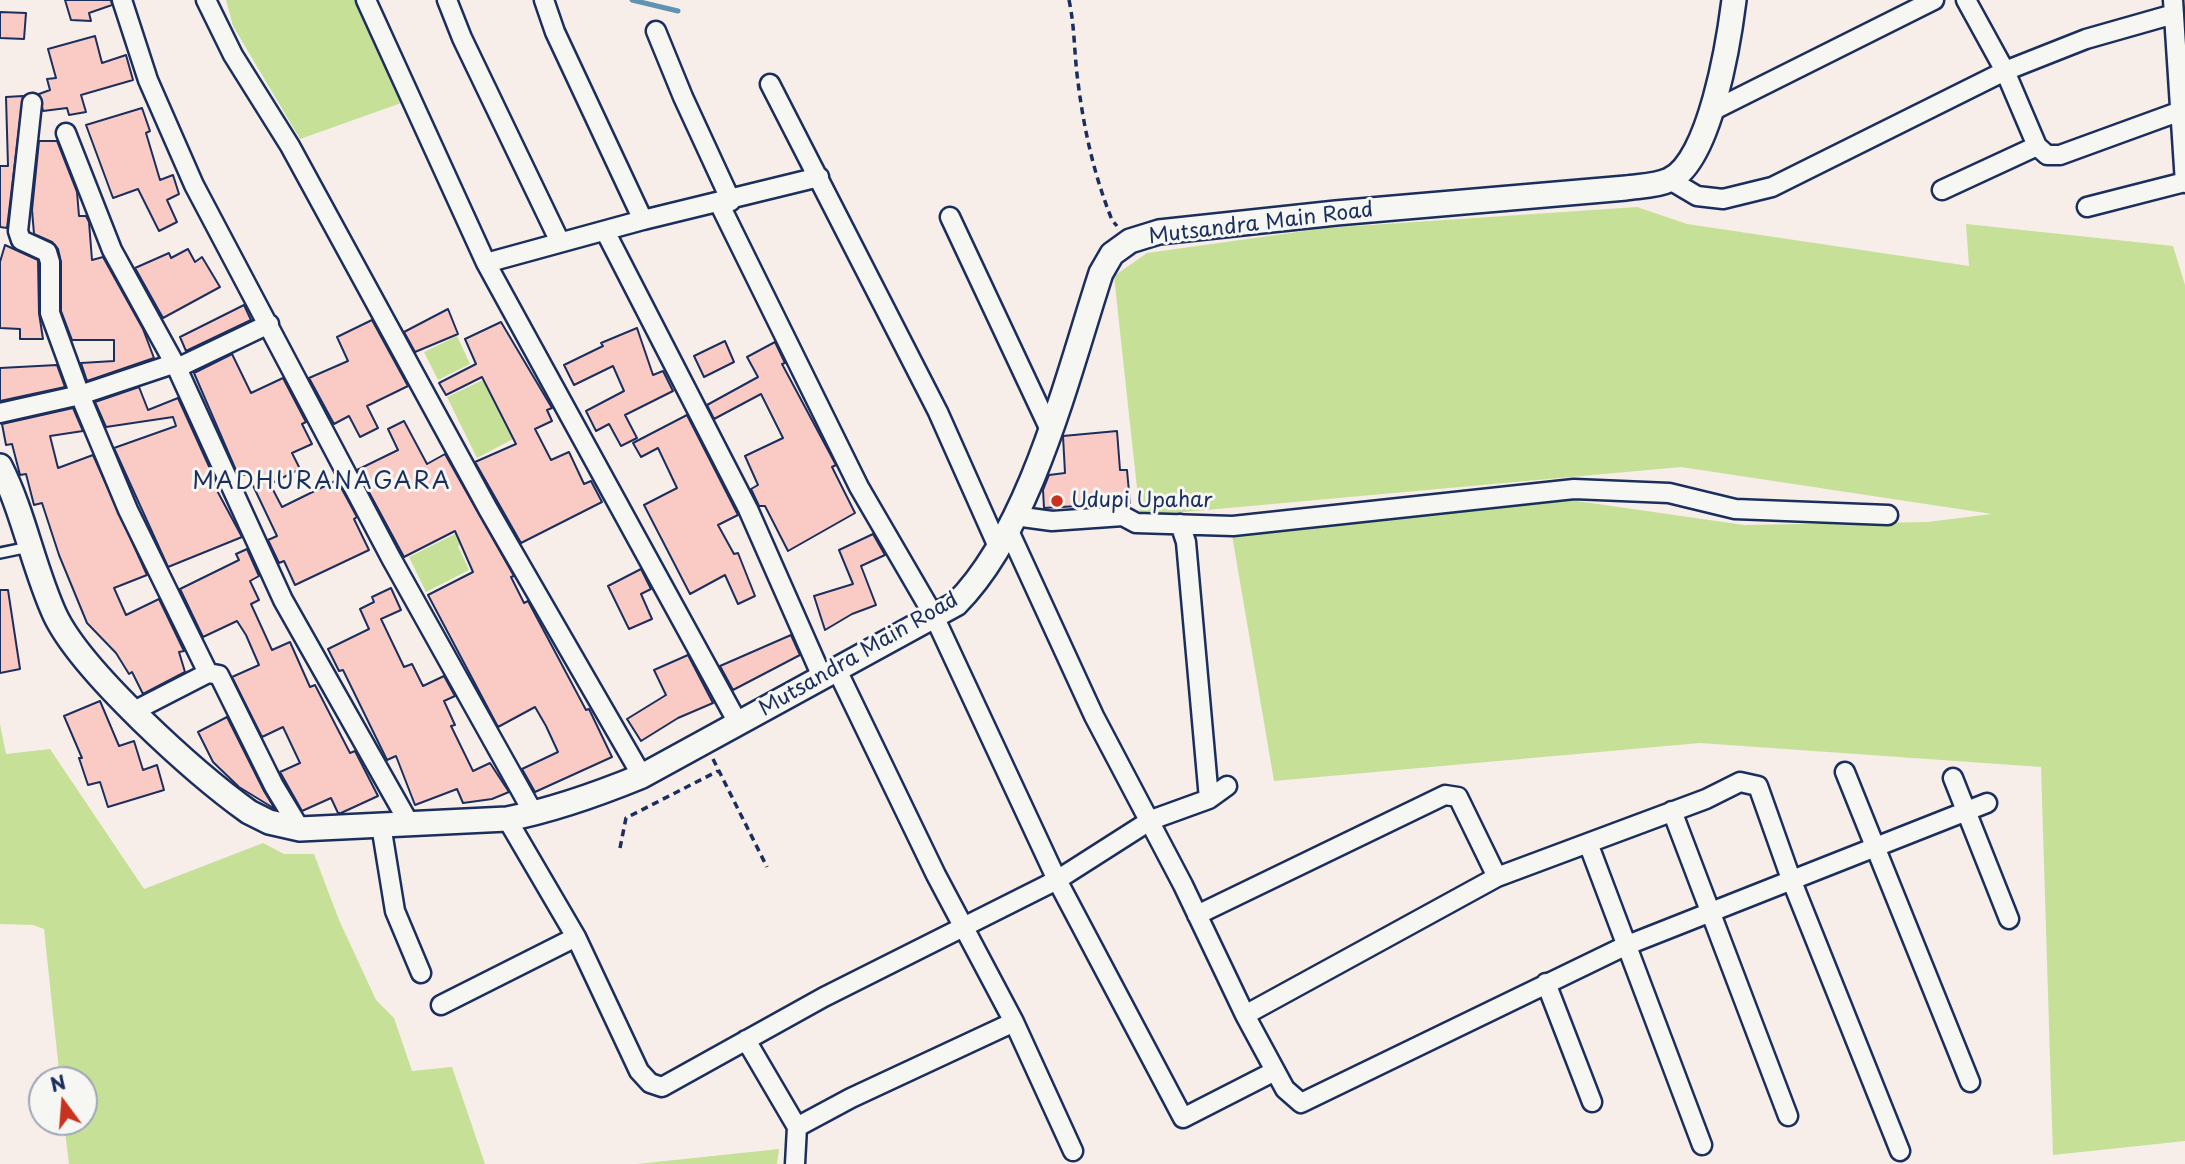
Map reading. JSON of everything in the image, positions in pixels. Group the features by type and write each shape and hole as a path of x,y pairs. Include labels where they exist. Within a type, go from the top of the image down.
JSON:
{"street":[{"path":"122,0 148,80 194,186 378,533 534,814"},
{"path":"206,0 233,55 290,146 420,377 488,509 642,776"},
{"path":"366,0 486,263 738,723"},
{"path":"447,0 462,38 560,242"},
{"path":"544,0 555,32 643,220"},
{"path":"1735,0 1712,111 1696,149 1683,169 1670,180 1697,196 1723,199 1772,187 2005,71 2086,39 2177,19 2179,112 2184,144 2185,183 2087,206"},
{"path":"1712,111 1934,0"},
{"path":"1966,0 2005,71 2037,146 2047,155 2060,155 2179,112"},
{"path":"656,31 725,202 859,487 934,616 1057,880 1183,1118 1275,1071"},
{"path":"770,84 938,412 1008,532 1094,716 1150,820 1245,1015 1284,1089 1301,1103 1625,946 1987,803"},
{"path":"32,103 18,231 21,240 47,252 50,262 50,313 80,395 128,510 208,673"},
{"path":"66,133 112,250 175,366 283,600 409,823"},
{"path":"1942,190 2037,146"},
{"path":"486,263 643,220 819,177"},
{"name":"Mutsandra Main Road","path":"0,466 10,485 29,547 56,616 69,640 134,711 248,812 268,822 300,829 507,819 589,798 642,776 956,604 974,585 1008,532 1050,430 1101,273 1112,254 1130,241 1159,232 1336,213 1626,188 1670,180"},
{"path":"950,217 1050,430"},
{"path":"605,231 830,674 965,925 1014,1022 1073,1151"},
{"path":"0,413 80,395 175,366 269,324"},
{"path":"1008,532 1052,520 1123,516 1136,523 1233,527 1574,489 1669,493 1735,509 1888,515"},
{"path":"1180,524 1186,542 1209,799"},
{"path":"134,711 208,673 219,675 275,786 300,829"},
{"path":"1845,772 1969,1082"},
{"path":"1953,778 2009,919"},
{"path":"1245,1015 1497,877 1672,811 1740,782 1758,786 1791,879 1900,1151"},
{"path":"507,819 576,937 639,1071 650,1083 662,1087 965,925 1057,880 1150,820 1209,799 1227,786"},
{"path":"1197,915 1445,795 1458,797 1497,877"},
{"path":"1672,811 1788,1116"},
{"path":"381,825 395,911 421,973"},
{"path":"1588,843 1702,1145"},
{"path":"441,1006 576,937"},
{"path":"1546,983 1592,1102"},
{"path":"797,1127 862,1092 1014,1022"},
{"path":"746,1040 797,1127 795,1164"}],"lane":[{"path":"0,553 29,547"}],"path":[{"path":"1069,0 1075,29 1077,80 1094,173 1112,220 1130,241"},
{"path":"704,742 767,867"},
{"path":"620,848 626,818 719,771"}],"green space":[{"path":"226,0 376,0 418,97 300,139 233,26"},
{"path":"1637,207 1687,224 1969,266 1966,224 2173,246 2185,285 2185,1141 2053,1155 2041,767 1700,743 1274,781 1232,535 1570,500 1744,525 1927,522 1992,514 1681,467 1140,516 1114,276 1147,253 1326,228"},
{"path":"457,336 470,364 438,380 424,352"},
{"path":"483,380 513,439 477,458 447,397"},
{"path":"483,520 490,531 458,546 469,570 426,592 409,557"},
{"path":"0,724 6,754 50,749 144,889 263,843 284,854 314,854 339,920 376,1000 394,1018 412,1071 452,1067 485,1164 69,1164 66,1136 98,1136 98,1066 59,1066 44,929 33,925 0,924"},
{"path":"779,1149 777,1164 637,1164"}],"building":[{"path":"65,0 111,0 112,5 89,13 91,21 71,20"},
{"path":"0,12 26,13 24,39 0,38"},
{"path":"95,36 102,63 126,55 133,80 81,95 86,112 69,115 67,108 43,111 39,94 50,90 47,79 56,78 48,49"},
{"path":"23,96 7,228 0,227 0,166 8,166 6,97"},
{"path":"142,108 150,131 146,133 160,180 173,175 179,194 167,200 177,222 159,231 138,189 113,198 86,125"},
{"path":"39,141 57,141 77,192 79,216 86,216 89,222 92,260 103,257 143,329 154,358 87,381 81,363 114,361 114,340 72,340 61,311 61,262 58,249 52,242 34,234 32,210"},
{"path":"5,245 38,260 39,313 43,339 20,339 20,329 0,328 0,262"},
{"path":"188,249 195,262 202,257 220,287 163,318 135,268 169,253 171,258"},
{"path":"244,305 251,320 186,351 180,337"},
{"path":"448,309 458,334 415,352 404,332"},
{"path":"372,320 408,386 367,406 378,428 360,437 349,416 334,424 309,378 348,361 337,337"},
{"path":"501,322 552,408 547,410 552,421 535,429 551,460 569,452 584,484 591,481 602,502 521,543 475,462 516,444 482,377 446,395 439,383 476,364 465,339"},
{"path":"637,328 653,375 663,371 673,391 625,415 637,438 621,446 609,424 596,431 586,411 624,391 613,366 574,385 564,365 603,346 601,343"},
{"path":"725,341 734,362 704,377 694,356"},
{"path":"775,342 785,363 782,364 836,465 832,467 855,513 788,551 765,506 759,506 751,489 758,485 745,456 783,438 761,394 714,419 707,405 758,377 747,357"},
{"path":"232,354 251,393 283,378 306,422 302,424 312,444 292,453 300,469 270,484 282,507 337,480 357,517 354,519 369,550 295,585 284,561 279,563 268,540 277,536 248,475 238,475 194,373"},
{"path":"57,365 65,387 0,401 0,368"},
{"path":"139,387 148,410 178,398 217,484 214,485 242,537 168,567 114,448 176,426 173,417 106,427 95,402"},
{"path":"73,408 83,431 50,436 58,468 93,455 147,575 114,588 126,615 159,599 184,651 179,652 185,672 143,694 132,672 129,674 116,653 87,623 59,555 42,503 34,505 26,474 20,475 12,444 6,445 2,424"},
{"path":"687,415 738,515 718,525 734,554 738,553 755,596 738,604 725,575 690,594 644,505 677,488 658,448 641,457 633,443"},
{"path":"404,421 427,464 445,454 514,576 511,577 524,603 528,601 586,710 589,709 612,757 535,792 522,769 558,752 546,726 535,707 498,727 428,595 473,572 455,531 404,557 357,470 398,450 388,429"},
{"path":"1117,431 1120,470 1127,470 1130,503 1044,508 1043,490 1049,475 1065,473 1063,436"},
{"path":"873,534 885,555 861,566 876,605 852,614 825,630 814,596 853,584 839,550"},
{"path":"247,549 259,576 250,581 259,600 251,604 272,650 290,642 310,687 315,685 350,753 355,751 378,796 341,813 338,813 331,798 302,811 280,772 300,763 283,727 262,737 232,677 259,665 246,635 237,621 203,637 180,589 239,560 236,554"},
{"path":"641,569 651,589 641,594 652,619 629,629 608,586"},
{"path":"391,588 401,610 381,619 404,667 412,664 423,686 444,676 455,696 444,701 455,725 451,726 473,771 490,763 509,792 492,799 463,803 457,789 415,805 396,756 387,760 343,670 339,671 328,649 369,629 360,609 374,602 372,597"},
{"path":"0,590 8,590 20,669 0,673"},
{"path":"791,635 800,655 733,690 720,666"},
{"path":"688,655 713,703 678,718 641,741 627,719 666,695 654,670"},
{"path":"100,701 119,746 134,741 143,770 157,765 164,790 108,807 100,782 88,785 79,758 82,758 64,716"},
{"path":"227,717 275,809 239,787 213,762 198,732"}],"waterway":[{"path":"632,0 678,11"}],"place":[{"name":"Udupi Upahar","path":"1057,501"}],"district":[{"name":"MADHURANAGARA","path":"322,483"}]}
